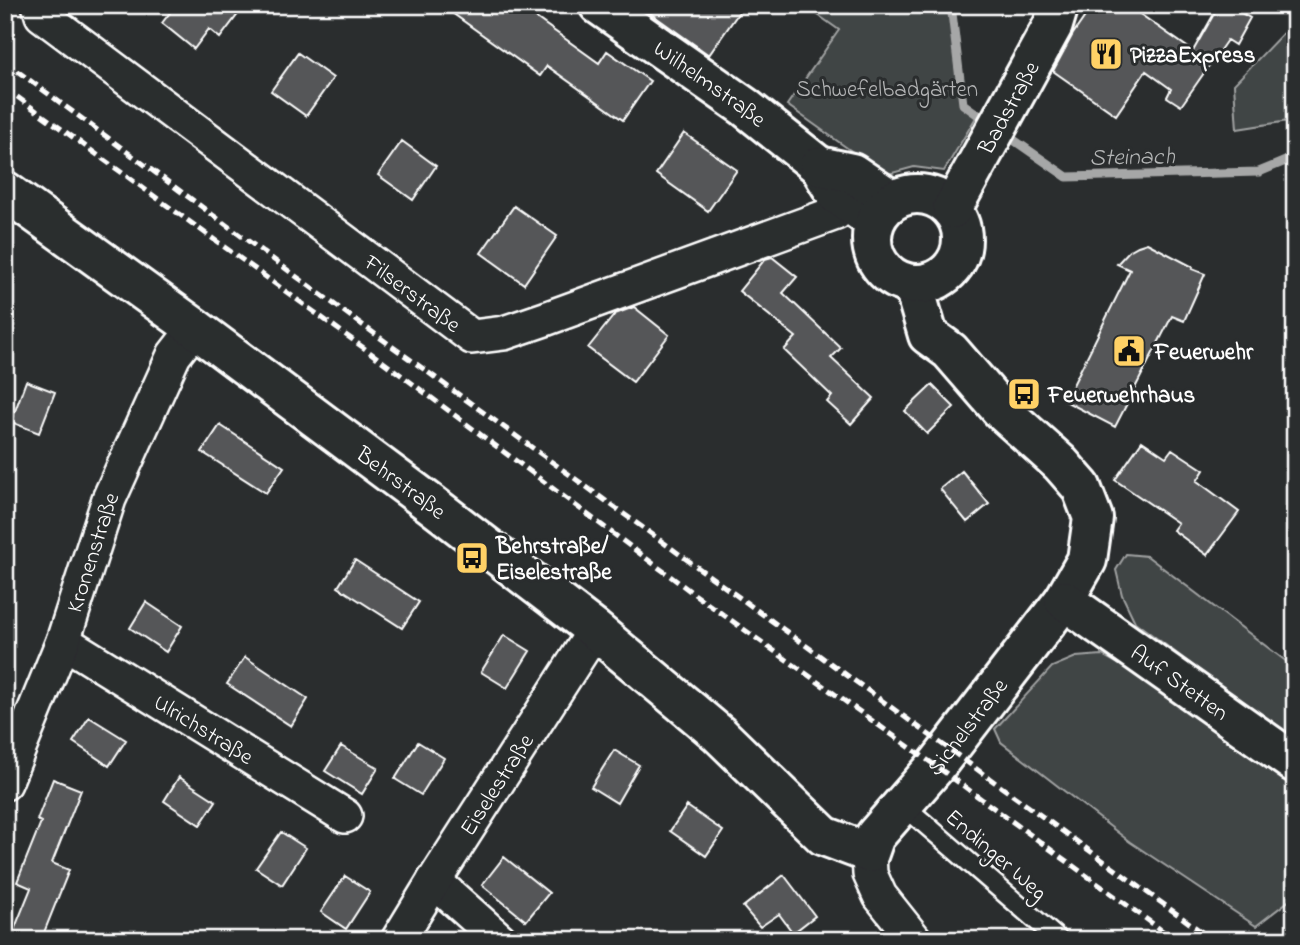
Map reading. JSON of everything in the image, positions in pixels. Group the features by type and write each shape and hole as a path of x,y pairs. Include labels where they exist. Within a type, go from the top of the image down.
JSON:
{"street":[{"name":"Filserstraße","path":"39,5 42,15 472,337 504,332 558,315 836,213 871,207"},
{"name":"Wilhelmstraße","path":"599,5 745,107 819,166 852,173 871,207"},
{"name":"Badstraße","path":"952,209 1053,25 1059,5"},
{"name":"Behrstraße","path":"5,191 195,328 431,504 595,631 719,734 824,836 869,853"},
{"path":"915,194 936,197 952,209 962,228 962,249 954,266 928,281 900,281 883,270 873,252 871,207 915,194"},
{"name":"Sichelstraße","path":"869,853 875,836 936,766 1064,600 1087,560 1093,517 1081,487 1060,463 1003,411 950,351 953,327 928,281"},
{"name":"Kronenstraße","path":"5,783 63,641 109,499 174,355 195,328"},
{"name":"Auf Stetten","path":"1064,600 1295,763"},
{"name":"Eiselestraße","path":"398,940 595,631"},
{"name":"Ulrichstraße","path":"63,641 345,816"},
{"path":"869,853 870,874 880,895 915,940"},
{"path":"434,881 500,940"}],"lane":[{"name":"Endinger Weg","path":"903,804 1059,940"}],"green space":[{"name":"Schwefelbadgärten","path":"804,5 951,5 963,104 978,114 944,171 914,167 885,175 787,105 839,30"},
{"path":"1283,33 1295,39 1295,120 1237,129 1234,84"},
{"path":"1126,554 1147,556 1295,668 1295,742 1135,622 1122,595 1116,570"},
{"path":"1102,655 1138,675 1295,785 1295,896 1256,926 1130,842 1001,742 995,729 1052,667 1076,657"},
{"path":"1295,923 1295,940 1273,940 1273,938"}],"building":[{"path":"176,5 245,5 220,38 209,29 194,49 162,23"},
{"path":"441,5 518,5 599,63 607,51 650,81 623,120 547,66 540,76"},
{"path":"639,5 744,5 709,55"},
{"path":"1093,5 1127,5 1193,51 1219,5 1227,5 1250,18 1235,45 1227,40 1181,106 1167,97 1171,89 1146,71 1116,115 1053,71"},
{"path":"298,53 333,78 306,116 271,91"},
{"path":"684,133 737,170 708,211 656,174"},
{"path":"402,141 436,166 413,200 378,175"},
{"path":"514,206 557,236 524,284 481,253"},
{"path":"1147,243 1205,274 1184,321 1172,316 1115,427 1065,401 1130,270 1117,264 1129,251"},
{"path":"772,257 797,277 783,293 841,348 831,358 874,398 851,424 827,402 832,396 784,350 796,337 739,291 765,259"},
{"path":"634,307 669,335 633,382 588,348 615,314"},
{"path":"26,381 55,392 39,433 11,422"},
{"path":"932,385 954,407 927,434 905,411"},
{"path":"220,425 284,467 266,493 202,452"},
{"path":"1142,441 1166,457 1172,449 1204,470 1197,481 1239,512 1207,555 1173,530 1178,523 1115,480"},
{"path":"962,471 989,504 967,522 940,489"},
{"path":"355,560 419,602 402,628 338,587"},
{"path":"146,602 182,626 166,652 130,628"},
{"path":"504,635 530,651 507,688 481,672"},
{"path":"245,657 308,699 291,726 227,684"},
{"path":"89,717 126,740 109,766 73,742"},
{"path":"418,742 444,758 421,795 395,779"},
{"path":"341,746 378,768 362,794 325,771"},
{"path":"614,750 639,765 617,803 591,787"},
{"path":"179,777 216,801 200,825 164,801"},
{"path":"53,779 81,790 52,863 69,870 41,940 10,940 31,888 17,882 41,822 37,820"},
{"path":"687,806 723,831 706,856 670,831"},
{"path":"281,832 306,848 282,885 256,868"},
{"path":"504,857 549,893 526,921 482,885"},
{"path":"784,875 815,916 793,933 779,914 760,927 743,907"},
{"path":"345,876 370,892 346,929 321,912"}],"waterway":[{"name":"Steinach","path":"951,5 963,104 988,122"},
{"name":"Steinach","path":"1005,134 1067,177 1259,172 1295,157"}],"railway":[{"path":"5,62 346,313 1213,940"},
{"path":"5,88 397,372 690,591 1175,940"}],"place":[{"name":"PizzaExpress","path":"1106,54"},
{"name":"Feuerwehr","path":"1129,351"},
{"name":"Feuerwehrhaus","path":"1024,394"},
{"name":"Behrstraße/ Eiselestraße","path":"472,558"}]}
